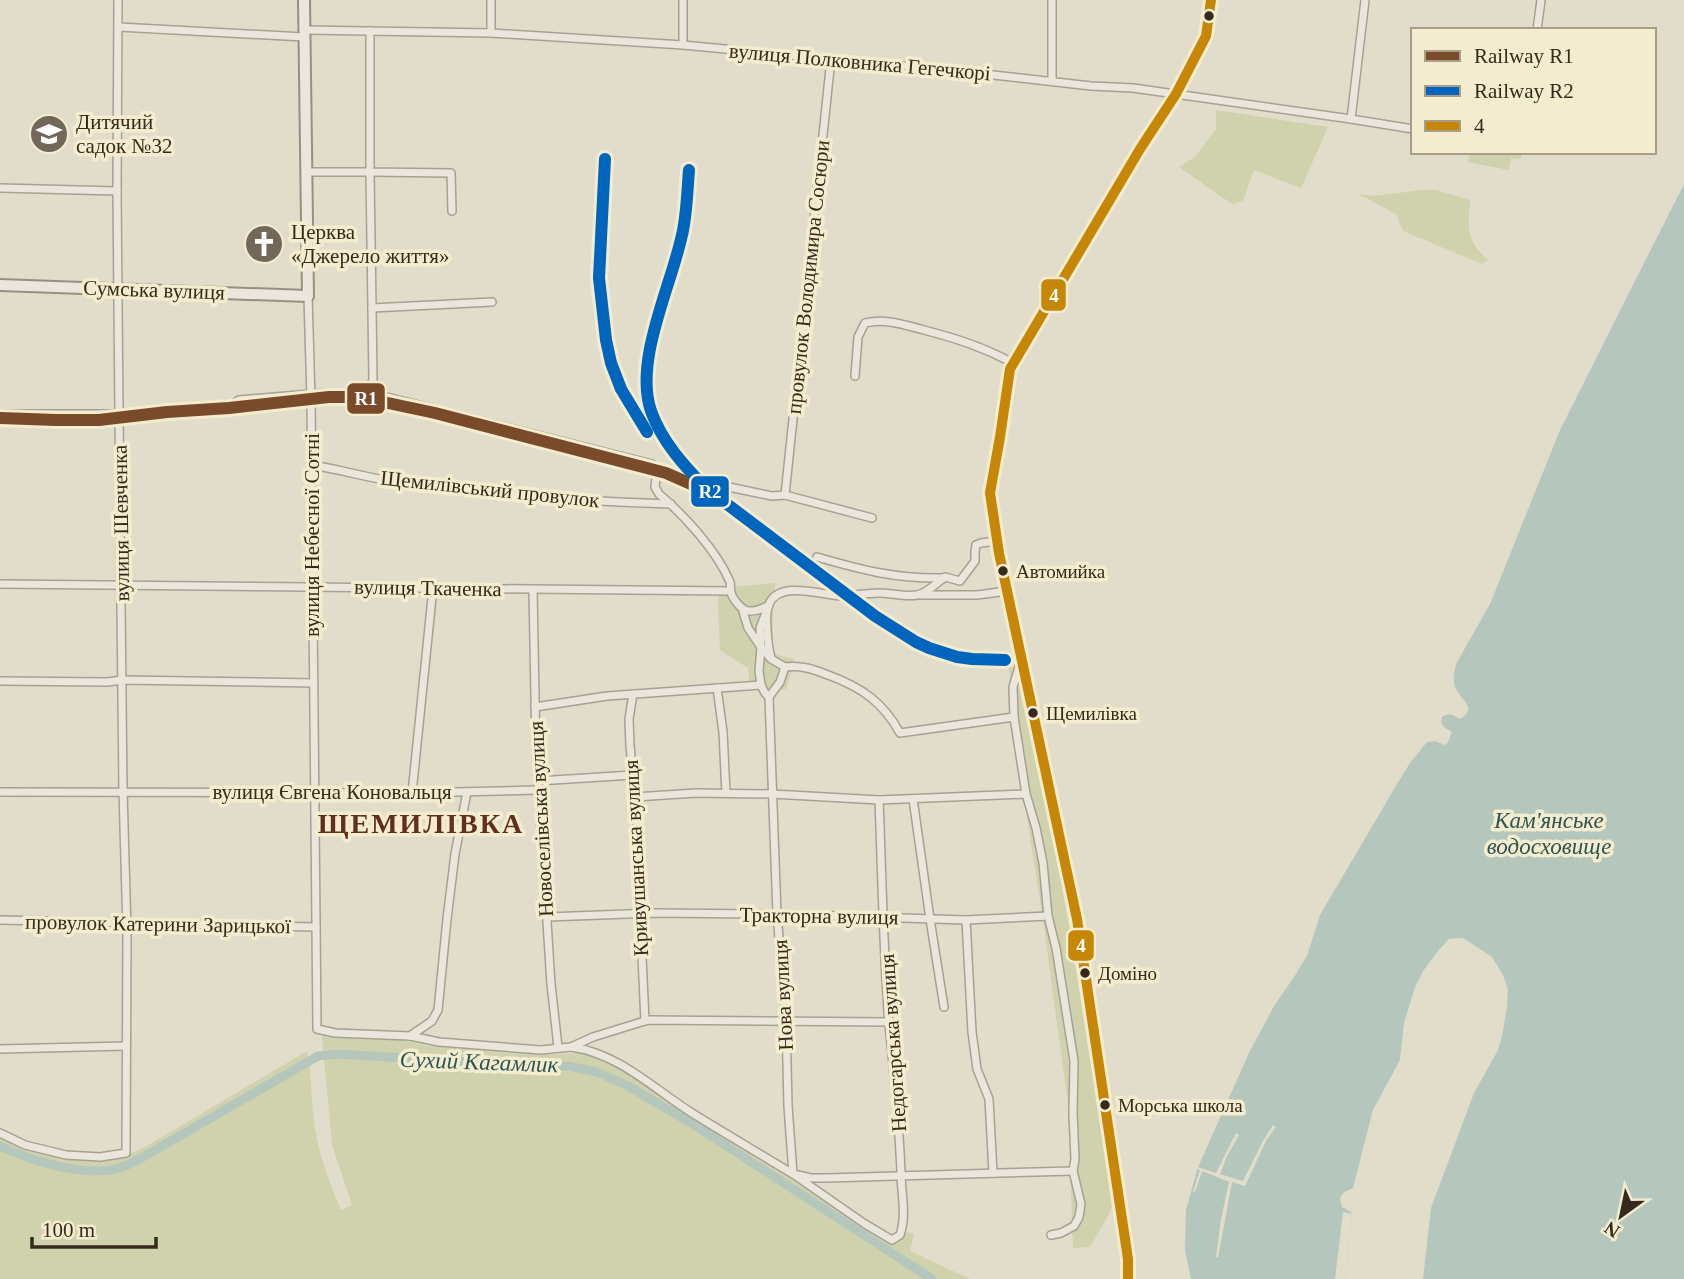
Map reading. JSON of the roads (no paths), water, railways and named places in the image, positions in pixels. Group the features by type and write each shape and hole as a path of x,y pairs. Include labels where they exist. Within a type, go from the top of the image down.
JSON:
{"main road":[{"name":"вулиця Небесної Сотні","path":"304,0 308,296"},
{"path":"1128,1279 1128,1259 1077,919 1007,591 990,493 1010,369 1140,149 1176,94 1206,36 1211,0"},
{"name":"Сумська вулиця","path":"0,285 308,296"}],"street":[{"name":"вулиця Шевченка","path":"0,1133 25,1145 66,1155 100,1157 126,1153 127,923 119,414 118,0"},
{"path":"491,33 492,0"},
{"path":"683,0 683,45"},
{"path":"1052,0 1052,81"},
{"path":"1351,119 1365,0"},
{"path":"1537,28 1541,0"},
{"name":"вулиця Полковника Гегечкорі","path":"119,27 304,34 370,31 491,33 683,45 1133,88 1411,129"},
{"path":"367,392 373,380 370,31"},
{"name":"провулок Володимира Сосюри","path":"785,495 831,59"},
{"path":"307,172 451,173 452,211"},
{"path":"0,188 117,191"},
{"name":"вулиця Небесної Сотні","path":"308,296 317,1029 335,1033 410,1036"},
{"path":"372,308 492,302"},
{"path":"855,376 858,337 864,323 876,320 891,321 959,339 989,350 1013,363"},
{"path":"0,414 119,414 233,404 239,400 367,392 652,464 657,469 655,487 659,494 692,526 713,553 731,584 730,591 742,608 748,628 771,659 785,667 799,665 851,683 872,698 892,719 900,733 1014,717"},
{"name":"Щемилівський провулок","path":"312,465 422,486 544,498 671,504"},
{"path":"724,486 772,496 785,495 872,518"},
{"path":"949,595 975,561 976,545 997,541"},
{"path":"817,557 897,577 960,581"},
{"path":"917,595 945,578"},
{"name":"вулиця Ткаченка","path":"0,584 730,591"},
{"path":"412,793 433,588"},
{"name":"Новоселівська вулиця","path":"533,590 538,785 551,984 558,1047"},
{"path":"769,697 761,685 759,671 760,628 769,605 783,592 799,590 841,596 877,593 984,594 1007,591"},
{"path":"742,608 755,611 769,605"},
{"path":"769,605 767,634 771,659"},
{"path":"1021,659 1013,687 1014,717 1026,794 1043,863 1048,916 1056,948 1074,1061 1073,1171 1081,1205 1074,1226 1051,1235"},
{"name":"Нова вулиця","path":"785,667 780,682 769,697 777,914 786,1021 793,1174"},
{"path":"0,681 314,683"},
{"path":"535,707 607,696 761,685"},
{"path":"717,688 723,732 726,793"},
{"name":"Кривушанська вулиця","path":"632,694 629,719 640,858 645,1021"},
{"name":"вулиця Євгена Коновальця","path":"0,792 467,792 632,775"},
{"path":"410,1036 432,1021 438,1010 455,854 467,792"},
{"path":"635,797 726,793 879,800 1026,794"},
{"path":"914,799 944,1007"},
{"name":"Недогарська вулиця","path":"793,1174 892,1240 900,1235 904,1224 897,1094 889,1021 879,800"},
{"name":"Тракторна вулиця","path":"547,917 777,914 966,920 1048,916"},
{"name":"провулок Катерини Зарицької","path":"0,920 316,928"},
{"path":"966,920 972,1032 977,1069 989,1099 993,1173"},
{"path":"571,1047 593,1037 645,1021 889,1021"},
{"path":"410,1036 439,1042 513,1049 587,1049 621,1064 682,1106 793,1174 811,1178 1073,1171"},
{"path":"0,1049 126,1046"}],"water":[{"name":"Кам'янське водосховище","path":"1684,184 1684,1279 1423,1279 1431,1208 1474,1093 1498,1050 1507,1007 1508,989 1492,957 1463,938 1449,939 1423,971 1415,987 1404,1023 1400,1060 1373,1110 1353,1188 1344,1192 1340,1198 1342,1207 1352,1214 1345,1279 1191,1279 1185,1251 1186,1210 1198,1167 1249,1053 1274,1006 1307,956 1320,915 1410,763 1427,742 1447,744 1452,732 1441,722 1444,715 1453,715 1460,719 1468,711 1467,704 1455,686 1456,664 1490,604 1560,430"}],"waterway":[{"name":"Сухий Кагамлик","path":"0,1146 43,1162 75,1169 105,1171 122,1167 318,1056 338,1054 568,1066 597,1072 628,1086 691,1123 932,1279"}],"rail line":[{"name":"R2","path":"605,159 599,278 606,340 621,389 647,432"},
{"name":"R2","path":"689,170 683,231 650,348 647,370 647,392 651,411 668,444 707,489 875,616 929,648 957,657 1005,660"},
{"name":"R1","path":"0,418 99,420 329,397 369,399 435,413 666,473 718,498"}],"place":[{"name":"Дитячий садок №32","path":"49,134"},
{"name":"Церква «Джерело життя»","path":"264,244"},
{"name":"Автомийка","path":"1003,571"},
{"name":"Щемилівка","path":"1033,713"},
{"name":"Доміно","path":"1085,973"},
{"name":"Морська школа","path":"1105,1105"}],"district":[{"name":"ЩЕМИЛІВКА","path":"421,823"}]}
